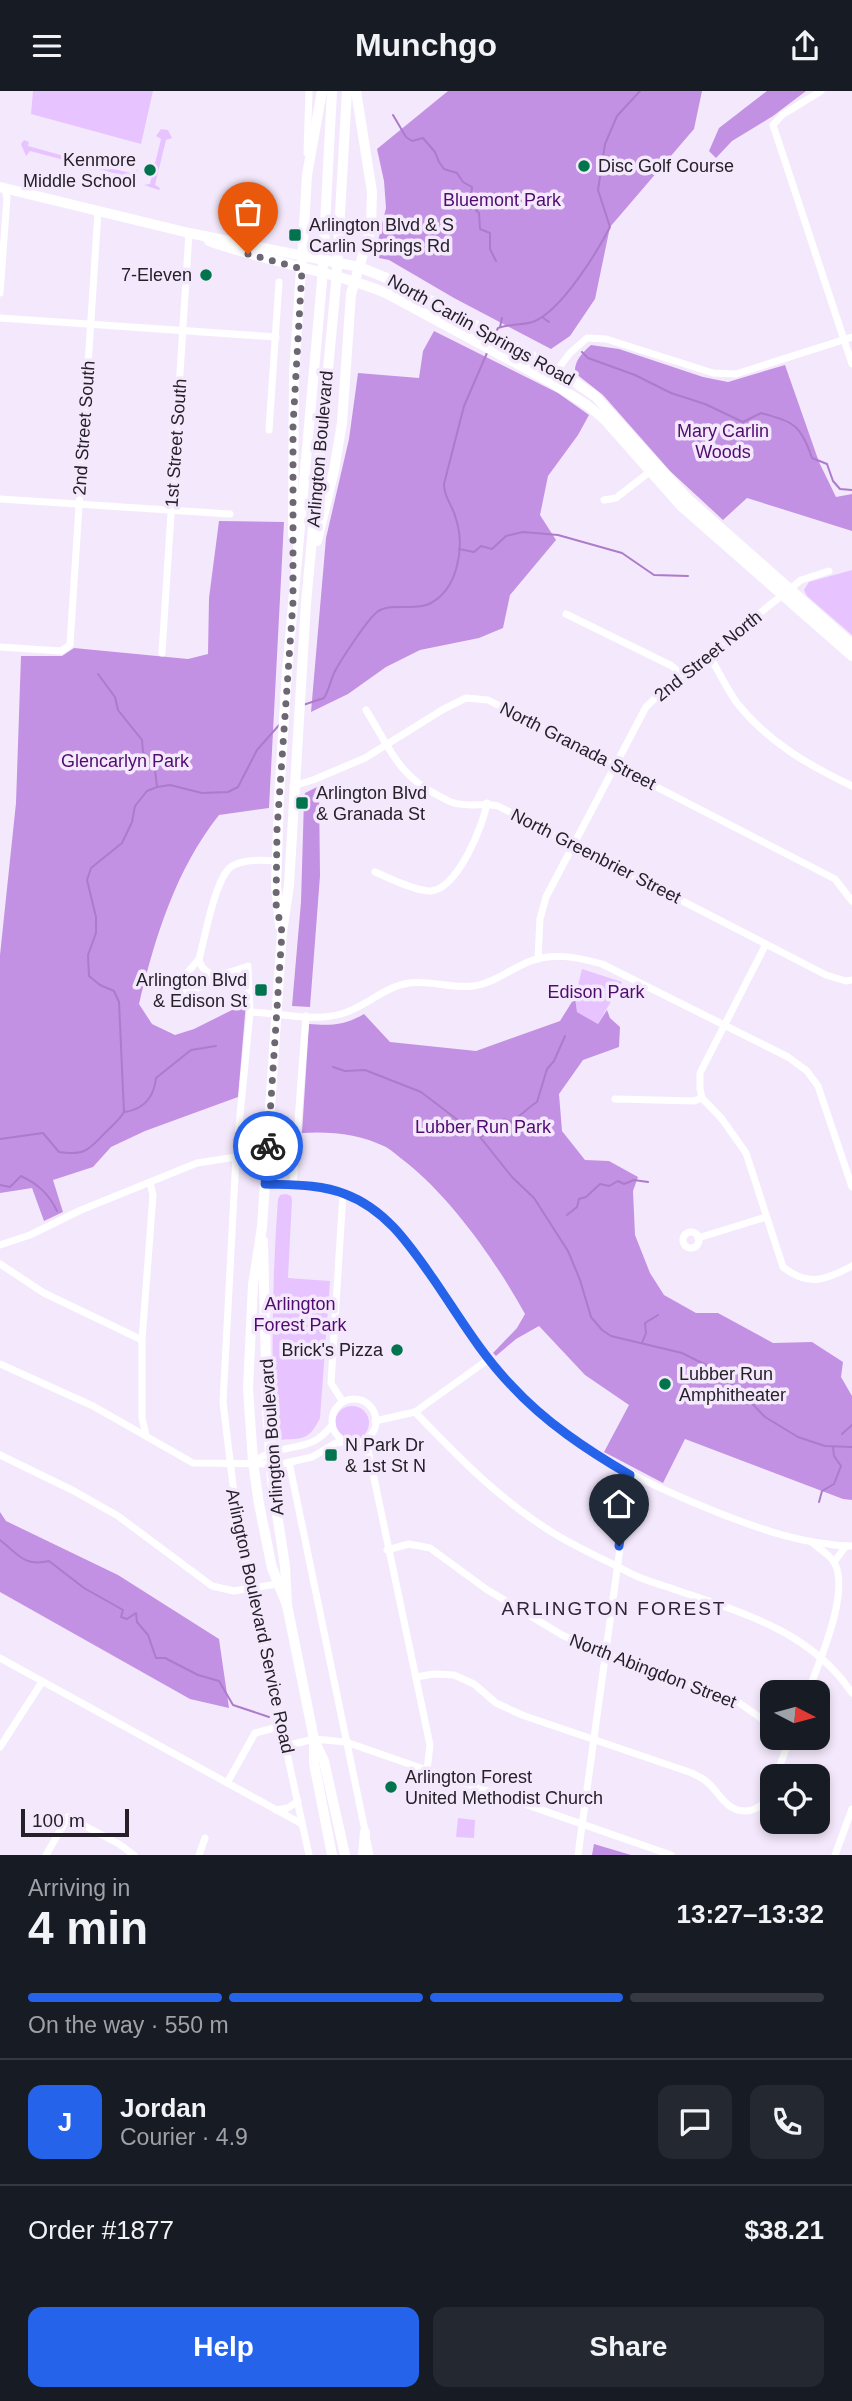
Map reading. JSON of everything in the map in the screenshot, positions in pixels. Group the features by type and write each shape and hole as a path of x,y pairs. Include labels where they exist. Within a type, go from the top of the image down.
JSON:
{"highway":[{"path":"307,175 322,91"},
{"name":"Arlington Boulevard","path":"282,932 276,904 281,755 322,281 332,91"},
{"name":"Arlington Boulevard","path":"287,1605 277,1584 253,1462 249,1358 253,1285 262,1227 282,932 288,905 302,655 336,284 347,91"},
{"path":"306,603 342,423 351,294 371,228 372,192 356,91"},
{"path":"293,602 293,426 302,269"},
{"name":"Arlington Boulevard","path":"262,1227 271,1465 285,1566 287,1605 314,1739 314,1763 332,1855"},
{"name":"Arlington Boulevard","path":"314,1739 324,1761 345,1855"},
{"path":"363,1855 365,1832"}],"main road":[{"path":"302,269 307,175"},
{"path":"3,187 189,233"},
{"name":"North Carlin Springs Road","path":"189,233 359,267 389,279 557,370 595,396 681,506 852,644"},
{"name":"North Carlin Springs Road","path":"189,233 248,254 355,281 386,293 499,353 587,405 653,469"},
{"path":"248,254 267,248"},
{"name":"North Carlin Springs Road","path":"787,593 852,656"}],"street":[{"path":"307,175 309,91"},
{"path":"821,91 782,115 773,125 848,338 852,364"},
{"path":"0,293 7,198 3,187"},
{"name":"2nd Street South","path":"0,647 61,651 70,645 98,211"},
{"name":"1st Street South","path":"162,653 189,233"},
{"path":"269,430 279,282"},
{"path":"0,318 276,337"},
{"path":"549,381 570,353 587,338 606,339 725,375 736,374 848,338"},
{"path":"604,500 616,498 653,469"},
{"path":"0,499 230,514"},
{"name":"2nd Street North","path":"538,959 540,919 547,897 646,708 682,675 801,580 829,571"},
{"path":"566,614 672,666 682,675"},
{"path":"709,656 737,702 772,740 812,766 852,786"},
{"name":"North Granada Street","path":"293,786 313,781 365,758 466,698 488,700 835,879 852,901"},
{"name":"North Greenbrier Street","path":"366,710 380,732 385,746 409,776 426,790 455,803 488,803 498,806 826,975 846,981 852,980"},
{"path":"375,872 419,889 432,891 449,883 459,870 485,817 488,803"},
{"path":"199,959 206,972 215,974 205,985 183,990 181,979 199,959 220,883 228,869 241,863 276,861"},
{"path":"766,944 700,1073 699,1089 702,1098 722,1119 746,1153 783,1267 796,1277 817,1280 836,1275 852,1266"},
{"path":"250,1012 331,1017 344,1014 389,989 409,983 462,987 485,983 538,959 574,957 601,964 788,1058 807,1071 818,1086 852,1187"},
{"name":"Arlington Boulevard Service Road","path":"215,974 225,974 248,966 250,1012 236,1157 223,1402 229,1464 238,1527 309,1855"},
{"path":"293,1186 306,1016"},
{"path":"615,1099 694,1101 702,1098"},
{"path":"0,1245 30,1235 82,1210 197,1163 267,1154"},
{"path":"146,1435 142,1419 142,1340 153,1195 150,1183"},
{"path":"265,1184 322,1188 343,1193 383,1216 402,1235 511,1386 542,1416 566,1434 630,1475 731,1517 813,1543 849,1546"},
{"path":"343,1193 331,1383 343,1402"},
{"path":"698,1238 766,1217"},
{"path":"0,1264 44,1293 142,1340"},
{"path":"375,1421 415,1412 489,1359"},
{"path":"0,1364 93,1406 187,1461 198,1464 253,1462 290,1466 331,1445 366,1440 374,1429 371,1407 366,1402 352,1399 343,1402 324,1436 309,1444 270,1453 253,1462"},
{"path":"415,1412 496,1492 555,1534 629,1573 728,1608 790,1634 838,1673 852,1692"},
{"path":"332,1425 339,1437 345,1441"},
{"path":"366,1440 430,1745 427,1770"},
{"path":"0,1455 118,1516 212,1586 227,1590 277,1584"},
{"path":"290,1466 370,1855"},
{"path":"578,1855 630,1475"},
{"path":"812,1680 839,1597 834,1562 813,1543"},
{"name":"North Abingdon Street","path":"387,1550 409,1544 430,1548 486,1588 551,1628 605,1654 738,1702 760,1718"},
{"path":"834,1562 849,1546"},
{"path":"0,1658 302,1824"},
{"path":"416,1677 453,1675 474,1684 496,1703 522,1715 692,1773 708,1782 727,1805 735,1809 751,1810 760,1806"},
{"path":"0,1747 42,1682"},
{"path":"227,1783 255,1733 282,1727"},
{"path":"286,1746 314,1739 346,1742 671,1855"},
{"path":"275,1810 288,1808 298,1801"},
{"path":"835,1855 852,1809"},
{"path":"46,1855 68,1817 134,1854"},
{"path":"199,1855 205,1838"}],"green space":[{"path":"33,91 153,91 141,144 31,114"},
{"name":"Bluemont Park","path":"448,91 702,91 694,129 610,227 595,299 570,336 551,349 389,260 374,257 386,208 377,149"},
{"path":"767,91 806,91 773,116 732,141 716,158 709,151 719,128"},
{"path":"161,129 168,130 172,138 166,140 155,185 159,190 144,185 150,184 161,139 156,136"},
{"path":"24,140 29,142 28,146 79,160 82,155 83,161 134,174 138,169 136,183 133,183 133,178 82,165 80,170 79,164 30,151 26,156 21,144"},
{"path":"434,331 558,393 589,415 548,476 540,515 556,540 510,595 503,628 479,638 420,650 386,667 348,694 311,712 326,538 349,439 358,373 419,378 423,351"},
{"name":"Mary Carlin Woods","path":"591,345 619,349 703,377 728,382 785,365 819,462 836,497 852,494 852,531 747,498 723,520 670,471 603,395 575,373 577,361"},
{"name":"Glencarlyn Park","path":"219,521 284,522 269,808 219,815 204,836 169,905 139,1004 152,1024 175,1035 194,1029 246,1003 238,1097 145,1131 111,1147 93,1167 53,1180 63,1212 44,1221 32,1188 0,1193 0,955 16,803 21,656 62,656 74,648 188,659 208,654 209,598"},
{"path":"852,570 852,635 807,596 804,590 809,582"},
{"path":"319,786 320,876 310,1007 292,1006 301,902 304,799 305,793"},
{"name":"Edison Park","path":"582,969 622,982 598,1024 577,1012 575,997"},
{"name":"Lubber Run Park","path":"575,997 577,1012 598,1024 607,1010 610,1018 620,1027 619,1047 583,1060 559,1094 562,1131 585,1160 609,1161 638,1177 633,1191 635,1235 650,1273 664,1295 696,1313 718,1313 773,1343 812,1342 843,1362 841,1377 852,1396 852,1500 843,1499 685,1439 663,1483 604,1452 629,1405 585,1375 539,1326 516,1339 496,1356 493,1353 517,1328 525,1314 487,1253 457,1213 424,1178 389,1149 366,1139 345,1134 302,1133 309,1024 338,1024 364,1014 390,1042 476,1051 560,1021"},
{"name":"Arlington Forest Park","path":"280,1195 291,1196 292,1200 288,1278 330,1281 320,1418 311,1432 302,1438 275,1440 274,1259 278,1199"},
{"path":"352,1406 364,1411 369,1423 364,1435 352,1440 340,1435 335,1423 340,1411"},
{"path":"0,1512 6,1521 118,1575 219,1639 229,1708 190,1699 0,1592"},
{"path":"458,1818 475,1820 474,1838 456,1837"},
{"path":"594,1844 631,1855 592,1855"}],"waterway":[{"path":"496,332 498,328 531,323 545,315 567,293 596,251 610,227 598,190 605,144 617,116 640,91"},
{"path":"393,115 406,137 412,141 423,138 444,169 457,173 463,182 472,187 470,205 479,213 480,229 490,233 490,249 496,261"},
{"path":"542,317 549,322"},
{"path":"500,327 502,318"},
{"path":"582,352 588,358 635,375 671,393 705,404 743,422 761,413 789,422 804,438 812,458 827,464 833,481 840,489 852,490"},
{"path":"303,705 324,698 342,660 377,612 389,608 429,604 447,589 453,578 459,555 459,530 445,494 444,484 464,406 487,353"},
{"path":"459,549 474,552 481,546 492,549 506,536 523,532 558,535 622,553 654,575 688,576"},
{"path":"98,674 115,697 118,710 142,740 143,752 155,770 157,787"},
{"path":"0,1139 43,1133 59,1152 77,1153 92,1146 124,1112 119,1002 114,991 89,976 88,955 96,933 96,917 87,880 91,868 122,843 132,822 135,806 147,791 170,785 202,793 228,792 238,787 257,750 280,724"},
{"path":"480,1137 502,1125 504,1119 511,1122 537,1102 547,1069 554,1061 565,1036"},
{"path":"125,1112 143,1105 153,1091 156,1078 191,1050 216,1046"},
{"path":"333,1067 345,1071 365,1070 421,1092 480,1137 512,1177 534,1198 568,1251 591,1317 602,1330 611,1336 682,1353 706,1365 744,1395 765,1417 798,1437 825,1446 852,1447"},
{"path":"0,1185 10,1187 21,1176 42,1190 57,1211"},
{"path":"567,1215 577,1207 579,1199 586,1197 600,1184 609,1186 618,1181 624,1184 634,1180 648,1182"},
{"path":"642,1343 646,1333 645,1323 658,1315"},
{"path":"842,1434 852,1425"},
{"path":"819,1502 822,1491 834,1484 841,1466 834,1456 833,1447"},
{"path":"0,1540 27,1561 49,1561 84,1588 123,1610 121,1617 127,1619 136,1613 137,1622 148,1635 156,1658 165,1658 198,1675 219,1681 233,1705 269,1717"}],"way so far":[{"path":"248,254 302,269 294,375 293,602 277,830 276,904 282,932 268,1146"}],"place":[{"name":"Disc Golf Course","path":"584,166"},
{"name":"Kenmore Middle School","path":"150,170"},
{"name":"Arlington Blvd & S Carlin Springs Rd","path":"295,235"},
{"name":"7-Eleven","path":"206,275"},
{"name":"Arlington Blvd & Granada St","path":"302,803"},
{"name":"Arlington Blvd & Edison St","path":"261,990"},
{"name":"Brick's Pizza","path":"397,1350"},
{"name":"Lubber Run Amphitheater","path":"665,1384"},
{"name":"N Park Dr & 1st St N","path":"331,1455"},
{"name":"Arlington Forest United Methodist Church","path":"391,1787"}],"district":[{"name":"ARLINGTON FOREST","path":"614,1608"}],"route":[{"path":"268,1146 265,1184 336,1191 364,1203 383,1216 402,1235 511,1386 542,1416 566,1434 630,1475 619,1546"}]}
